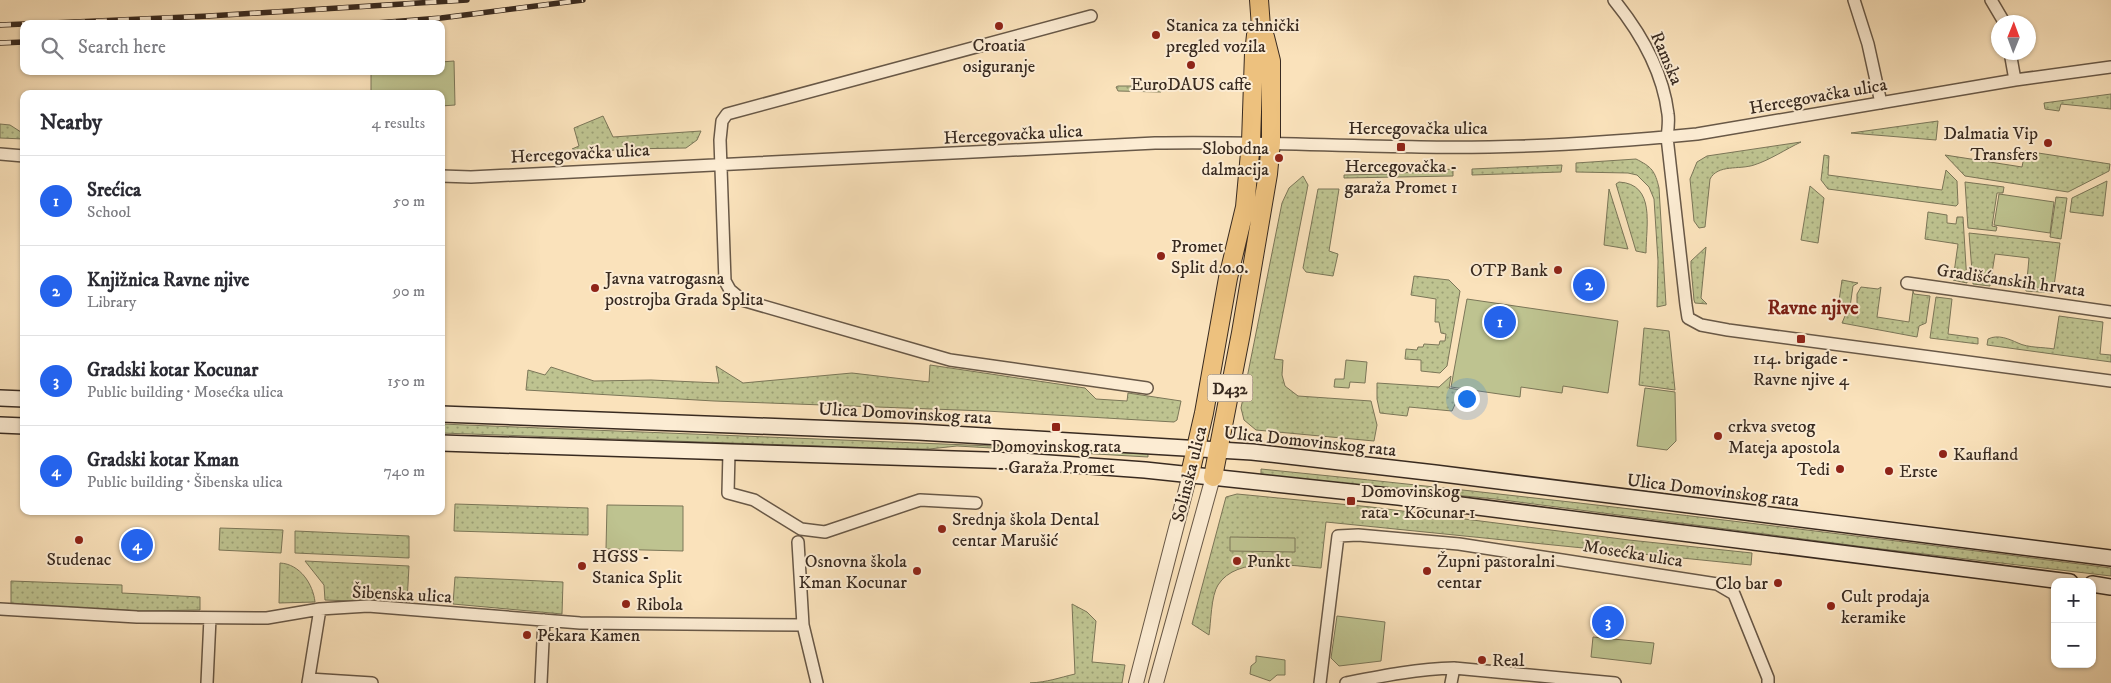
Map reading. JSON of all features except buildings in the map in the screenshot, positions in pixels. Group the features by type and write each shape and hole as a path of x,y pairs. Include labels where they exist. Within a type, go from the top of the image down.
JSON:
{"main road":[{"name":"Solinska ulica","path":"1214,477 1253,266 1271,142 1271,61 1261,27 1259,0"},
{"name":"Solinska ulica","path":"1190,474 1197,448 1228,278 1244,207 1251,142 1254,53 1256,35 1261,27"},
{"path":"0,398 20,399"},
{"name":"Ulica Domovinskog rata","path":"445,414 908,431 1197,448 1435,473 2111,558"},
{"path":"0,426 20,426"},
{"path":"445,443 1021,461 1190,474 1398,497 2051,580"},
{"path":"2096,585 2111,587"}],"street":[{"name":"Ramska","path":"1614,0 1632,23 1660,77 1669,115 1667,137 1686,305 1688,318 1693,322 1728,330 2111,381"},
{"path":"1854,0 1868,44 1881,103"},
{"path":"1991,0 2000,15"},
{"path":"1091,16 727,114 722,121 720,163 725,281 736,297 950,360 1148,388"},
{"path":"2011,60 2015,80"},
{"name":"Hercegovačka ulica","path":"445,176 471,177 720,163 1060,149 1155,143 1271,142 1422,148 1510,146 1667,137 1696,134 2015,80 2111,67"},
{"path":"0,154 20,156"},
{"name":"Gradišćanskih hrvata","path":"1907,283 2111,312"},
{"path":"730,452 728,493 754,500 801,529 825,532 920,500 976,502"},
{"name":"Solinska ulica","path":"1136,683 1190,474"},
{"name":"Solinska ulica","path":"1156,683 1214,477"},
{"name":"Mosećka ulica","path":"1320,683 1338,536 1459,544 1717,584 1734,594 1768,678 1768,683"},
{"path":"798,542 803,625 818,683"},
{"name":"Šibenska ulica","path":"0,609 137,617 267,618 320,609 368,606 580,622 803,625"},
{"path":"320,609 309,681 372,683"},
{"path":"207,683 210,618"},
{"path":"541,683 544,620"},
{"path":"1346,683 1431,668 1454,668 1615,683"},
{"path":"1451,683 1454,668"}],"green space":[{"path":"454,61 455,105 445,106 445,90 371,90 371,75 445,75 445,62"},
{"path":"1161,86 1163,89 1161,92 1118,91 1116,87"},
{"path":"2111,94 2111,109 2061,104 2059,111 2045,109 2044,103"},
{"path":"603,116 613,137 701,131 697,140 686,148 621,149 588,154 572,149 579,146 574,128"},
{"path":"1938,121 1936,140 1851,133"},
{"path":"0,124 10,125 20,131 20,139 0,138"},
{"path":"1801,142 1760,163 1723,169 1714,174 1710,179 1705,227 1699,228 1694,221 1690,179 1697,162 1707,156"},
{"path":"2025,151 2110,164 2109,171 2068,192 1965,176 1945,155 2022,167"},
{"path":"1824,155 1829,156 1828,175 1942,190 1946,170 1957,181 1958,204 1956,206 1828,189 1821,180"},
{"path":"1636,159 1652,170 1659,188 1666,305 1657,307 1658,261 1654,199 1649,187 1637,175 1628,173 1576,172 1576,163"},
{"path":"1562,165 1561,172 1472,175 1472,169"},
{"path":"1453,169 1453,176 1344,178 1344,175"},
{"path":"1303,176 1308,185 1274,359 1283,360 1282,375 1285,386 1298,396 1371,401 1377,425 1374,441 1256,430 1244,420 1241,408 1282,203 1289,188"},
{"path":"2107,181 2103,216 2070,212 2072,198"},
{"path":"1619,182 1631,185 1639,190 1644,198 1647,219 1646,253 1636,251 1616,184"},
{"path":"1965,182 2004,187 2003,193 1997,193 1992,226 1997,227 1996,231 1968,228"},
{"path":"1810,186 1824,198 1818,243 1801,240"},
{"path":"1318,189 1339,189 1329,251 1338,254 1333,276 1306,272 1303,268"},
{"path":"1609,189 1628,249 1604,245"},
{"path":"1999,194 2054,202 2050,233 1994,225"},
{"path":"2056,197 2067,198 2061,239 2050,237"},
{"path":"1928,212 1947,215 1947,223 1956,224 1957,217 1963,217 1967,283 1953,280 1958,244 1925,239"},
{"path":"1969,233 2060,243 2053,293 2026,291 2029,258 1995,254 1990,286 1973,284"},
{"path":"1706,247 1701,298 1707,304 1695,303 1691,261"},
{"path":"1414,276 1449,280 1460,291 1447,366 1440,373 1421,371 1421,360 1405,359 1406,349 1417,350 1418,347 1423,347 1424,344 1439,345 1440,341 1445,341 1446,334 1441,333 1439,322 1435,322 1436,299 1411,295"},
{"path":"1842,280 1858,283 1853,286 1850,307 1838,308"},
{"path":"1861,287 1878,289 1881,287 1877,317 1909,322 1913,291 1914,294 1930,296 1926,323 1919,326 1917,337 1842,323 1845,316 1857,308 1857,294"},
{"path":"1936,297 1952,299 1948,334 1978,338 1978,344 1930,338"},
{"path":"1467,299 1618,321 1608,393 1563,386 1562,393 1521,387 1520,397 1451,387"},
{"path":"2059,316 2103,322 2100,354 2111,355 2111,362 1987,345 1988,339 2000,337 2026,346 2054,349"},
{"path":"1644,328 1669,331 1675,390 1639,385"},
{"path":"1346,360 1367,362 1365,383 1350,382 1349,388 1334,387 1335,379 1344,379"},
{"path":"930,365 1085,388 1096,399 1127,401 1128,393 1181,401 1177,420 1174,422 986,411 714,401 526,390 528,370 545,375 551,367 594,381 651,380 719,383 716,366 743,383 852,373 929,382"},
{"path":"1451,376 1449,388 1466,391 1458,398 1452,411 1409,407 1407,416 1380,413 1377,399 1377,383 1439,387"},
{"path":"1645,388 1675,392 1676,441 1667,450 1637,446"},
{"path":"445,424 1018,447 1148,454 1148,457 957,446 905,449 445,433"},
{"path":"1261,469 1580,503 2111,568 2111,576 1865,547 1495,499 1261,476"},
{"path":"1237,494 1371,507 1629,540 1752,553 1751,565 1326,522 1321,568 1265,564 1238,569 1227,576 1218,585 1214,596 1209,635 1192,624 1226,497"},
{"path":"455,504 588,508 588,535 454,531"},
{"path":"607,505 683,506 683,551 606,549"},
{"path":"220,528 283,530 281,553 219,550"},
{"path":"295,531 409,536 409,558 295,553"},
{"path":"1230,537 1295,538 1295,552 1230,551"},
{"path":"305,561 409,566 407,603 325,600 324,585"},
{"path":"280,563 294,567 304,576 312,588 315,602 279,603"},
{"path":"455,577 563,582 562,614 453,604"},
{"path":"11,581 122,585 122,593 200,597 200,610 141,611 11,604"},
{"path":"1072,604 1087,612 1096,621 1092,662 1125,665 1122,683 1030,683 1048,681 1075,674"},
{"path":"1337,616 1385,622 1381,661 1339,666 1331,658"},
{"path":"1593,637 1654,643 1651,664 1591,657"},
{"path":"1256,656 1285,660 1285,675 1277,675 1270,681 1250,674 1251,666 1256,662"}],"railway":[{"path":"120,20 467,0"},
{"path":"415,20 583,0"},
{"path":"0,25 20,24"},
{"path":"0,43 20,42"}],"place":[{"name":"Croatia osiguranje","path":"999,26"},
{"name":"Stanica za tehnički pregled vozila","path":"1156,35"},
{"name":"EuroDAUS caffe","path":"1191,65"},
{"name":"Dalmatia Vip Transfers","path":"2048,143"},
{"name":"Hercegovačka - garaža Promet 1","path":"1401,147"},
{"name":"Slobodna dalmacija","path":"1279,158"},
{"name":"Promet Split d.o.o.","path":"1161,256"},
{"name":"OTP Bank","path":"1558,270"},
{"name":"Knjižnica Ravne njive","path":"1589,285"},
{"name":"Javna vatrogasna postrojba Grada Splita","path":"595,288"},
{"name":"Srećica","path":"1500,322"},
{"name":"114. brigade - Ravne njive 4","path":"1801,339"},
{"name":"Domovinskog rata - Garaža Promet","path":"1056,427"},
{"name":"crkva svetog Mateja apostola","path":"1718,436"},
{"name":"Kaufland","path":"1943,454"},
{"name":"Tedi","path":"1840,469"},
{"name":"Erste","path":"1889,471"},
{"name":"Domovinskog rata - Kocunar 1","path":"1351,501"},
{"name":"Srednja škola Dental centar Marušić","path":"942,529"},
{"name":"Studenac","path":"79,540"},
{"name":"Gradski kotar Kman","path":"137,545"},
{"name":"Punkt","path":"1237,561"},
{"name":"HGSS - Stanica Split","path":"582,566"},
{"name":"Osnovna škola Kman Kocunar","path":"917,571"},
{"name":"Župni pastoralni centar","path":"1427,571"},
{"name":"Clo bar","path":"1778,583"},
{"name":"Ribola","path":"626,604"},
{"name":"Cult prodaja keramike","path":"1831,606"},
{"name":"Gradski kotar Kocunar","path":"1608,622"},
{"name":"Pekara Kamen","path":"527,635"},
{"name":"Real","path":"1482,660"}],"district":[{"name":"Ravne njive","path":"1813,307"}]}
